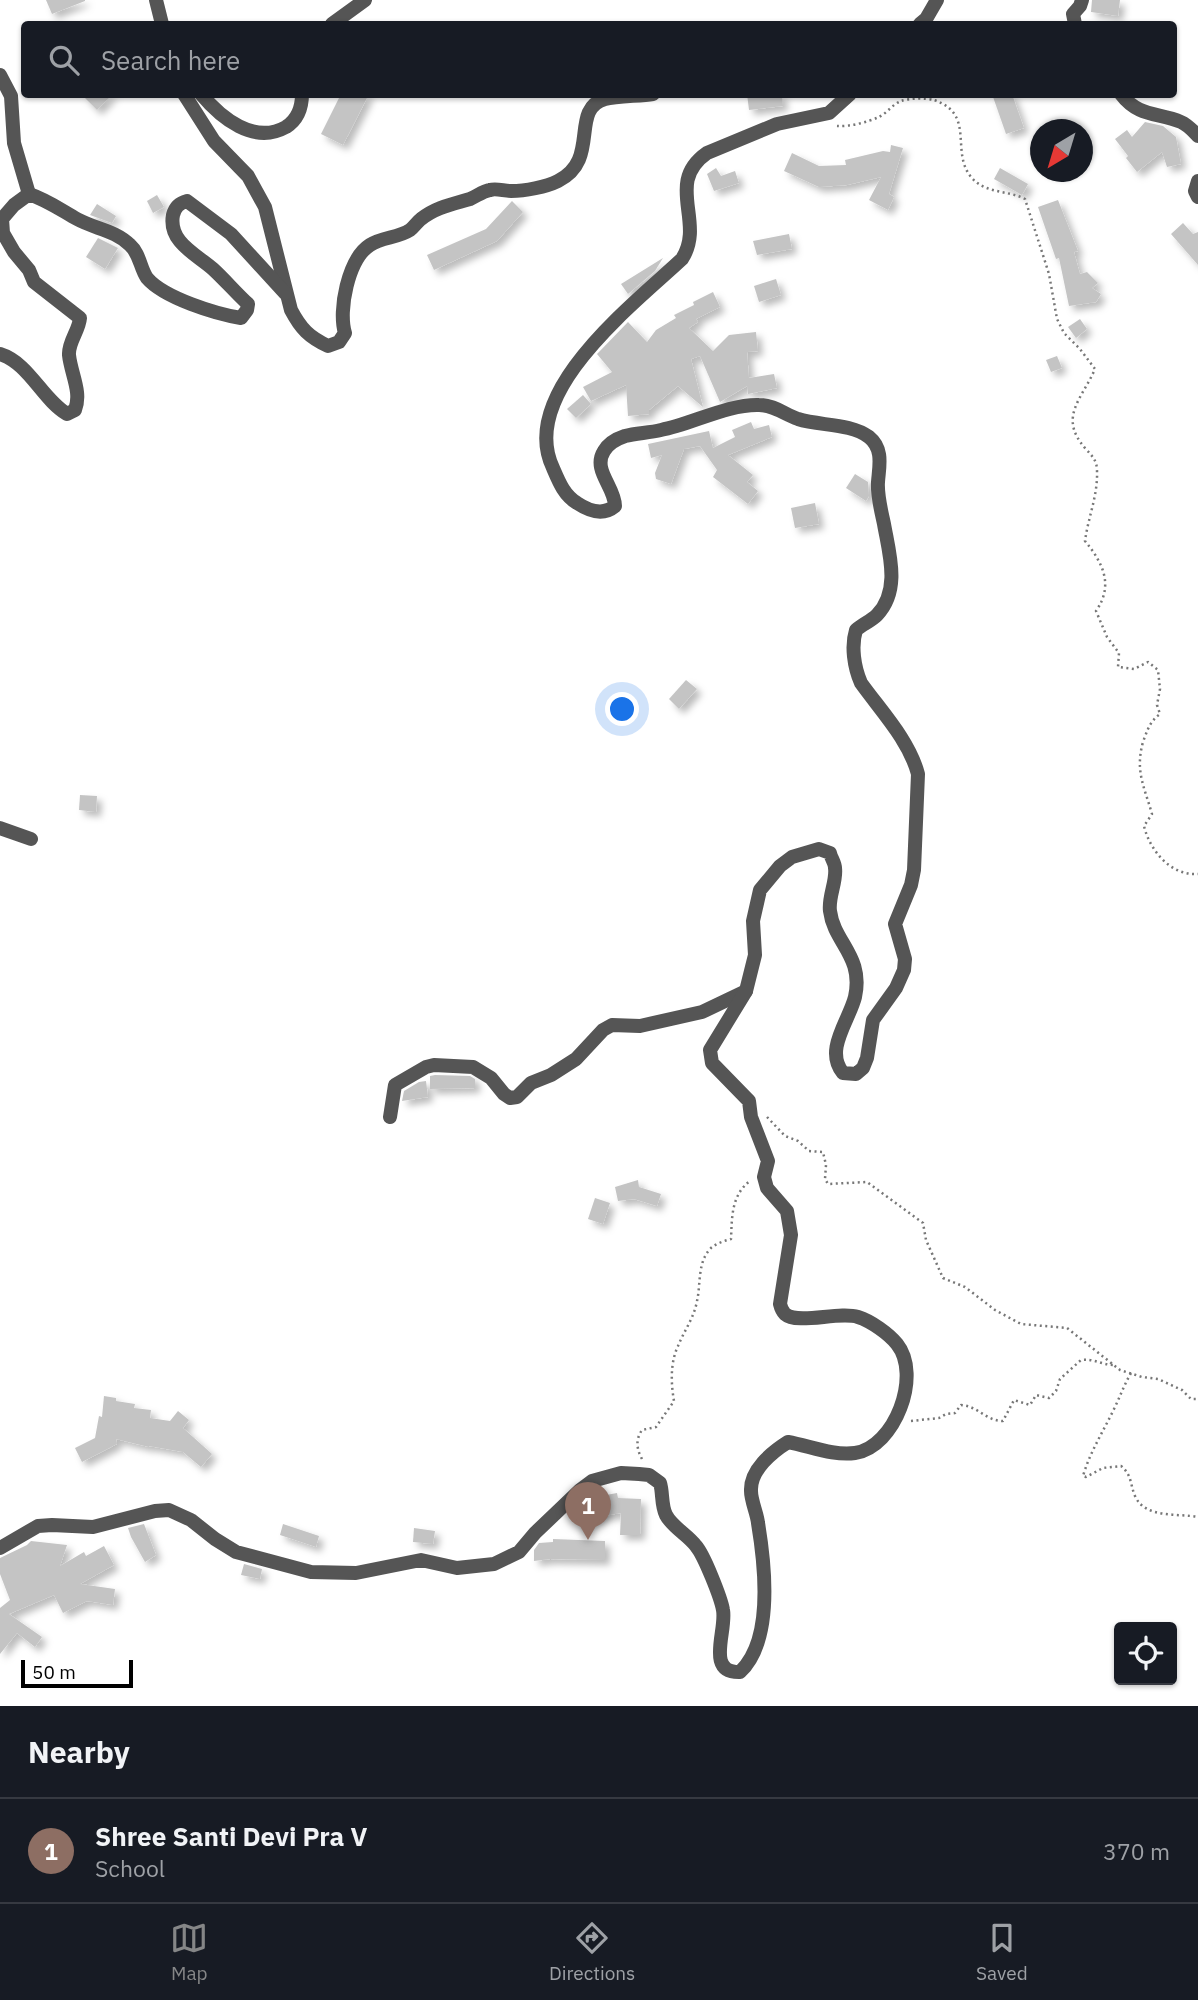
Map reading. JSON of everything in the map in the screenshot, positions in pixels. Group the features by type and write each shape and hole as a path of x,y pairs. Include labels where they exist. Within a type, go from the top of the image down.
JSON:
{"street":[{"path":"156,0 161,21"},
{"path":"336,21 365,0"},
{"path":"924,21 937,0"},
{"path":"1074,21 1073,14 1082,0"},
{"path":"0,75 11,96 14,142 29,194"},
{"path":"187,98 214,141 248,176 265,207 285,293 298,324 309,337 328,346 339,342 345,333 341,322 342,308 350,277 358,257 369,245 409,231 443,206 473,198 490,189 520,190 555,183 568,176 579,164 587,115 604,99 614,98"},
{"path":"205,98 224,117 251,132 262,134 276,133 293,123 299,113 301,98"},
{"path":"0,1548 38,1526 93,1527 169,1510 191,1520 236,1552 311,1572 356,1573 421,1560 457,1567 494,1564 519,1552 536,1532 592,1481 621,1474 649,1475 660,1483 666,1514 695,1544 707,1563 723,1609 723,1638 718,1654 722,1665 732,1672 740,1672 755,1652 760,1639 764,1607 760,1535 750,1491 762,1464 775,1450 788,1442 833,1454 856,1453 868,1449 897,1419 907,1367 897,1344 879,1328 858,1317 823,1315 796,1319 785,1314 780,1304 791,1235 787,1210 767,1188 764,1177 768,1161 751,1117 749,1101 712,1063 710,1050 746,991 755,955 754,921 760,890 780,866 792,857 819,849 830,853 836,870 830,912 854,964 857,981 854,999 836,1051 837,1066 843,1073 856,1074 863,1068 873,1020 896,988 904,970 905,959 895,924 911,885 914,870 919,774 905,743 860,683 856,672 854,646 856,630 879,613 891,589 889,554 879,499 881,462 877,446 869,437 851,430 800,420 774,406 732,408 662,430 625,436 610,444 600,461 602,473 615,499 615,506 600,512 588,509 567,496 550,463 545,432 550,413 570,373 595,340 682,260 689,248 691,237 687,180 698,159 706,153 777,124 829,113 846,98"},
{"path":"1125,98 1134,107 1149,114 1185,124 1198,136"},
{"path":"1198,181 1195,191 1198,197"},
{"path":"29,194 45,199 79,220 118,236 135,251 146,276 168,293 222,315 241,318 248,304 212,268 185,248 175,235 172,227 175,209 187,201 231,234 285,293"},
{"path":"0,354 14,360 54,406 67,414 75,410 78,401 68,354 80,318 34,282 29,270 14,253 3,233 2,219 14,205 29,194"},
{"path":"0,828 31,839"},
{"path":"390,1117 395,1085 426,1067 472,1067 484,1072 510,1098 517,1097 531,1083 551,1076 576,1059 603,1030 612,1025 640,1026 702,1012 746,991"}],"path":[{"path":"820,116 828,124 845,127 879,117 901,101 934,100 956,113 960,123 963,162 972,178 989,190 1013,193 1025,199 1049,274 1057,319 1064,333 1095,369 1086,391 1076,404 1072,419 1084,447 1094,457 1097,470 1085,541 1098,557 1105,578 1105,597 1096,611 1107,637 1119,653 1118,667 1134,669 1148,662 1158,670 1160,689 1157,705 1160,714 1154,718 1147,730 1138,760 1152,814 1144,825 1147,837 1163,861 1184,875 1198,874"},
{"path":"749,1101 772,1120 785,1136 798,1141 809,1151 823,1152 827,1165 825,1179 828,1184 867,1182 923,1223 926,1240 943,1278 965,1287 995,1310 1021,1324 1067,1328 1114,1365 1131,1373 1158,1379 1182,1390 1191,1399 1198,1399"},
{"path":"649,1475 637,1451 639,1435 642,1430 656,1427 674,1401 671,1385 674,1361 698,1301 702,1264 710,1249 731,1239 731,1217 738,1194 745,1184 754,1178 764,1177"},
{"path":"897,1419 909,1422 939,1418 946,1413 955,1413 961,1405 973,1407 989,1419 1003,1421 1014,1400 1031,1405 1036,1395 1049,1398 1056,1391 1060,1379 1081,1360 1094,1359 1102,1364 1114,1365"},
{"path":"1131,1373 1101,1430 1083,1476 1103,1468 1121,1466 1128,1472 1135,1496 1152,1512 1198,1517"}],"building":[{"path":"46,0 85,0 85,1 52,14"},
{"path":"1092,0 1120,0 1118,16 1091,12"},
{"path":"85,98 109,98 97,110"},
{"path":"339,98 367,98 343,145 321,134"},
{"path":"748,98 782,98 783,106 749,110"},
{"path":"993,98 1013,98 1024,128 1006,134"},
{"path":"1145,122 1163,126 1176,137 1181,164 1167,167 1162,152 1137,172 1115,139 1127,130 1132,137"},
{"path":"891,145 903,148 889,194 894,197 888,210 869,200 881,177 847,185 819,187 784,171 792,153 819,166 846,165 845,160 883,151 890,152"},
{"path":"716,168 721,176 735,171 739,183 714,191 707,174"},
{"path":"1000,168 1028,184 1022,195 994,179"},
{"path":"157,195 164,207 153,213 147,201"},
{"path":"1058,200 1078,251 1074,252 1080,274 1087,272 1098,283 1092,288 1101,294 1096,302 1069,306 1059,258 1056,259 1038,207"},
{"path":"512,201 523,212 497,241 434,270 427,255 486,229"},
{"path":"97,204 116,216 112,223 90,215"},
{"path":"1183,223 1193,234 1198,232 1198,265 1171,234"},
{"path":"789,234 792,249 757,255 753,241"},
{"path":"98,238 118,248 105,269 86,257"},
{"path":"663,258 655,271 628,294 621,284"},
{"path":"776,279 781,295 759,302 754,286"},
{"path":"713,292 720,307 696,319 698,322 689,328 713,351 729,335 756,332 758,351 747,352 749,378 774,374 777,388 748,394 747,386 720,402 700,356 691,359 703,407 678,386 649,410 649,414 628,416 626,385 591,401 583,387 612,372 597,354 628,322 647,342 656,330 676,318 674,315"},
{"path":"1080,319 1087,329 1076,338 1068,327"},
{"path":"1057,356 1062,368 1051,372 1046,360"},
{"path":"583,395 591,404 576,418 567,409"},
{"path":"751,422 754,429 769,425 772,437 728,455 753,475 747,482 758,491 748,504 713,477 717,470 700,446 684,449 671,484 656,479 655,473 662,455 651,458 648,444 709,431 713,448 735,437 732,430"},
{"path":"855,474 868,482 869,496 866,501 846,488"},
{"path":"815,503 819,524 795,528 791,508"},
{"path":"686,680 697,689 679,709 669,699"},
{"path":"80,795 97,796 96,812 79,810"},
{"path":"430,1076 470,1076 475,1079 475,1088 430,1089"},
{"path":"426,1081 428,1097 402,1101 404,1091"},
{"path":"638,1180 639,1187 661,1194 657,1206 634,1199 618,1201 615,1187"},
{"path":"595,1198 610,1203 603,1224 588,1219"},
{"path":"104,1396 135,1404 134,1408 151,1410 150,1418 170,1421 178,1411 189,1420 183,1428 212,1454 201,1467 183,1452 116,1439 117,1444 82,1462 75,1448 95,1438 99,1416 102,1417"},
{"path":"617,1493 618,1498 641,1499 640,1535 620,1535 621,1513 586,1519 585,1499"},
{"path":"144,1524 156,1555 145,1562 128,1528"},
{"path":"283,1524 319,1536 316,1547 280,1535"},
{"path":"414,1528 435,1531 433,1544 413,1542"},
{"path":"553,1539 605,1541 605,1560 534,1561 534,1550 539,1543 553,1542"},
{"path":"31,1541 67,1545 60,1566 84,1552 86,1556 104,1546 114,1565 80,1584 115,1589 113,1605 87,1601 63,1613 54,1595 9,1614 42,1637 35,1647 17,1633 0,1654 0,1608 10,1600 0,1574 0,1558"},
{"path":"244,1564 262,1569 260,1579 241,1575"}],"place":[{"name":"Shree Santi Devi Pra V","path":"588,1540"}]}
